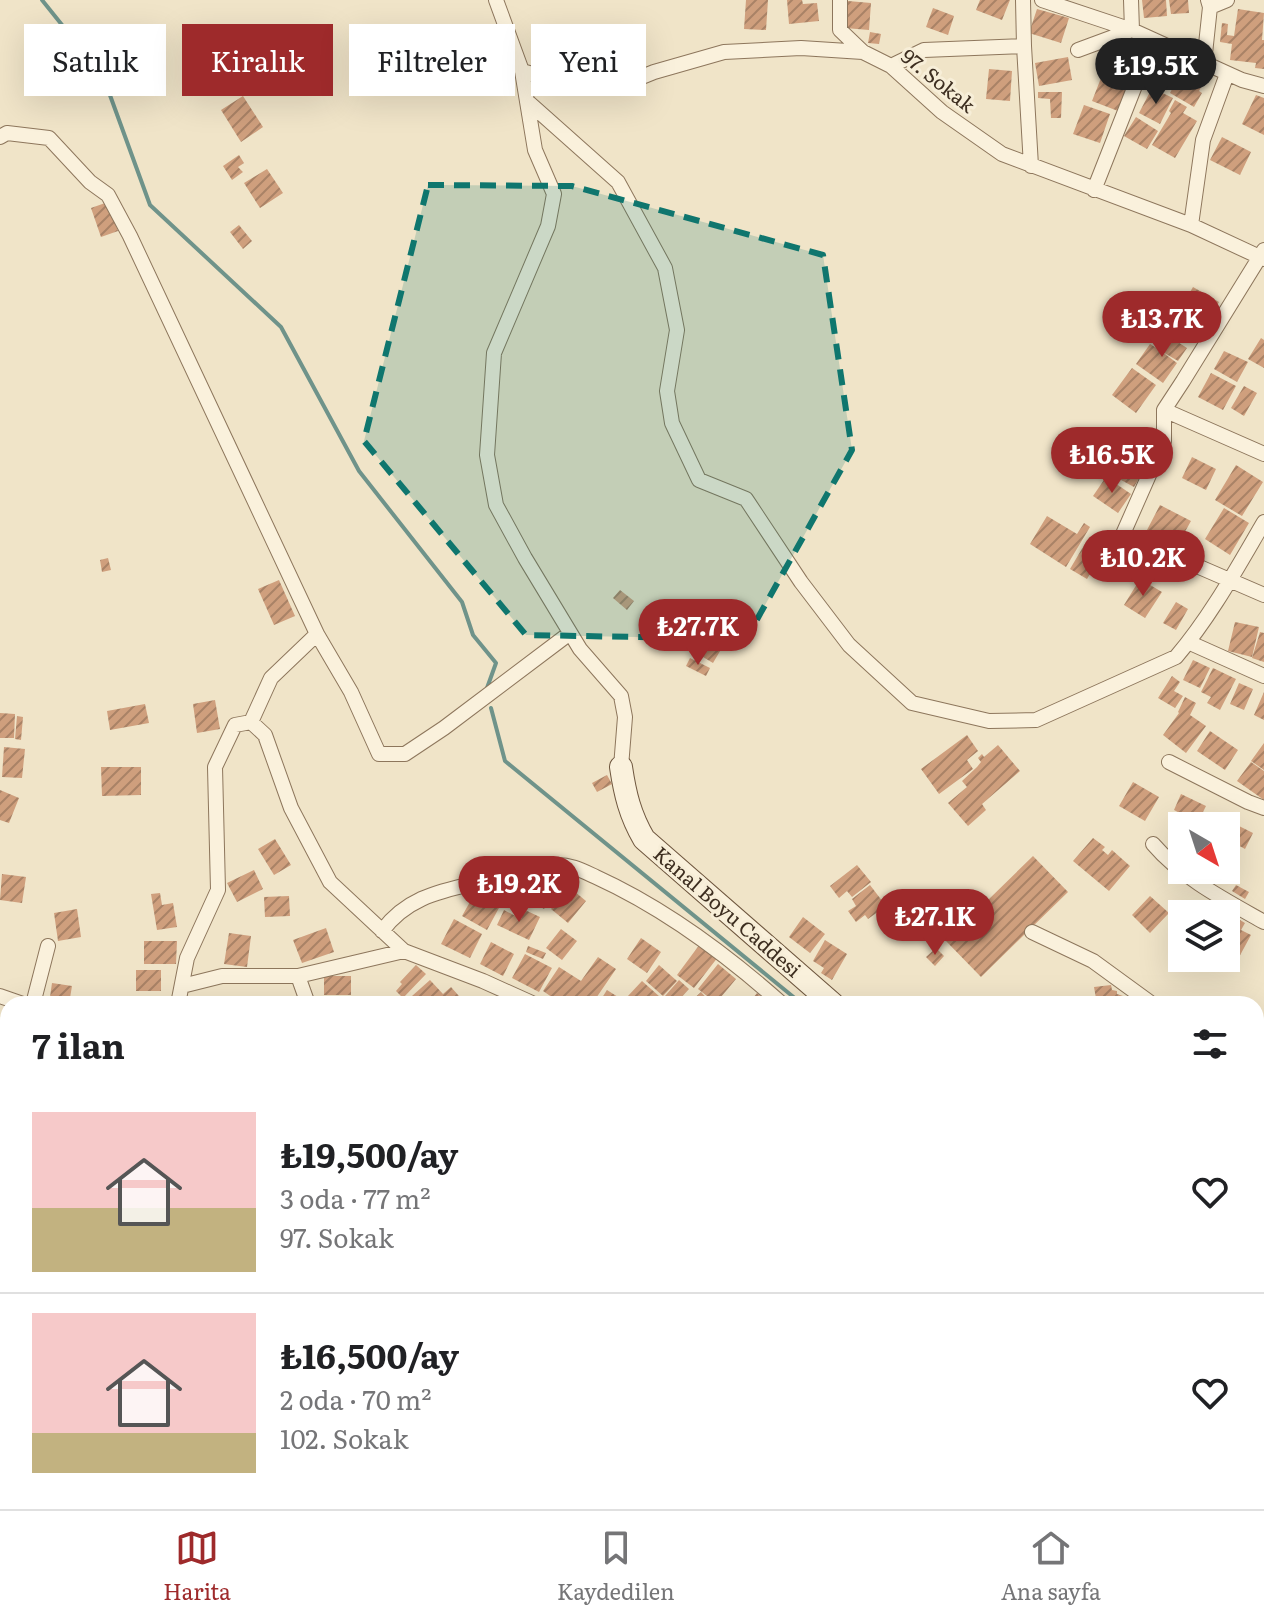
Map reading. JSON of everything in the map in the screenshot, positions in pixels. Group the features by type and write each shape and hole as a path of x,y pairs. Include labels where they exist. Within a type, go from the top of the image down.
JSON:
{"street":[{"path":"496,0 522,71 535,150 554,194 548,226 494,353 487,455 496,505 525,558 580,649 621,696 625,717 621,767"},
{"path":"840,0 840,30 863,52"},
{"path":"1023,0 1031,166"},
{"path":"1042,0 1132,30 1227,74 1264,86"},
{"path":"1131,0 1132,30"},
{"path":"1204,63 1209,4 1227,0"},
{"path":"1078,50 1132,30"},
{"path":"1094,190 1153,40"},
{"path":"891,66 924,50 1024,46"},
{"name":"97. Sokak","path":"522,71 582,88 622,85 654,72 724,52 801,48 863,52 891,66 942,112 1002,154 1262,255"},
{"path":"1191,225 1203,140 1227,74"},
{"path":"527,101 618,182 665,268 677,330 667,391 672,423 699,480 746,499 801,582 849,645 912,703 989,721 1036,720 1176,657 1230,582 1264,522"},
{"path":"0,137 7,133 49,138 90,182 108,195 317,634 351,692 379,754 405,754 570,633"},
{"path":"1262,255 1164,410 1164,441 1123,534 1264,595"},
{"path":"1164,410 1264,454"},
{"path":"251,722 271,678 317,634"},
{"path":"1188,642 1264,676"},
{"path":"251,722 265,735 291,808 330,882 404,951 516,996"},
{"path":"180,996 187,958 218,890 215,767 235,725 251,722"},
{"path":"1169,762 1264,808"},
{"name":"Kanal Boyu Caddesi","path":"621,767 625,796 644,839 824,996"},
{"path":"1153,844 1168,862 1264,922"},
{"name":"Kanal Boyu Caddesi","path":"377,957 393,917 416,900 557,864 573,867 626,890 691,931 773,996"},
{"path":"1032,932 1093,961 1141,996"},
{"path":"35,996 48,946"},
{"path":"182,986 222,976 298,976 404,951"},
{"path":"298,976 305,996"}],"highlighted area":[{"path":"428,185 572,186 823,255 852,450 746,639 526,635 364,441"}],"building":[{"path":"746,0 768,0 766,30 744,29"},
{"path":"787,0 817,3 819,21 789,24"},
{"path":"980,0 1010,0 1002,20 976,10"},
{"path":"1142,0 1166,0 1167,16 1144,18"},
{"path":"1169,0 1188,0 1189,13 1171,14"},
{"path":"848,1 871,3 869,30 845,28"},
{"path":"933,8 954,16 948,35 926,27"},
{"path":"1037,9 1069,18 1061,43 1029,33"},
{"path":"1238,9 1264,13 1264,69 1255,68 1256,63 1230,60 1232,44 1220,42 1222,23 1228,24 1227,35 1234,36"},
{"path":"870,32 881,34 879,44 868,43"},
{"path":"1110,47 1136,54 1128,83 1102,76"},
{"path":"1068,57 1072,80 1039,86 1035,63"},
{"path":"989,69 1012,71 1010,101 986,99"},
{"path":"1183,69 1192,75 1189,83 1193,85 1196,79 1204,82 1194,107 1170,93"},
{"path":"1101,78 1127,88 1118,111 1092,101"},
{"path":"1152,88 1173,98 1160,124 1139,113"},
{"path":"1038,92 1062,92 1061,118 1051,118 1050,99 1038,98"},
{"path":"1256,95 1264,98 1264,135 1242,124"},
{"path":"243,96 263,127 241,142 221,110"},
{"path":"1175,100 1187,107 1183,113 1197,121 1175,158 1152,145"},
{"path":"1084,105 1110,114 1100,143 1073,134"},
{"path":"1136,117 1158,131 1147,149 1124,136"},
{"path":"1222,137 1251,152 1240,175 1210,160"},
{"path":"239,155 244,163 238,167 243,172 232,180 223,166"},
{"path":"267,169 283,193 260,208 244,183"},
{"path":"108,202 118,231 101,237 91,208"},
{"path":"239,225 252,241 243,249 230,232"},
{"path":"1193,287 1219,302 1195,339 1171,325"},
{"path":"1167,335 1187,348 1178,361 1161,351 1177,363 1163,383 1136,364 1150,344 1158,349"},
{"path":"1261,338 1264,340 1264,368 1248,359"},
{"path":"1224,351 1248,362 1237,382 1214,369"},
{"path":"1132,368 1156,385 1136,413 1112,395"},
{"path":"1211,373 1236,386 1223,410 1198,397"},
{"path":"1244,386 1257,393 1244,416 1231,408"},
{"path":"1124,450 1147,464 1134,487 1110,474"},
{"path":"1192,457 1216,469 1206,490 1182,478"},
{"path":"1236,465 1263,482 1242,516 1215,500"},
{"path":"1106,477 1131,494 1118,513 1093,496"},
{"path":"1160,505 1191,521 1178,544 1147,530"},
{"path":"1224,508 1249,523 1230,555 1205,539"},
{"path":"1047,516 1077,534 1084,523 1090,527 1066,567 1030,544"},
{"path":"1086,542 1103,552 1087,579 1070,569"},
{"path":"108,558 111,570 102,572 100,560"},
{"path":"1140,579 1162,592 1145,618 1124,605"},
{"path":"279,580 295,616 274,625 258,589"},
{"path":"620,590 634,601 627,610 613,598"},
{"path":"1176,602 1188,609 1176,630 1163,623"},
{"path":"1235,622 1259,627 1252,657 1228,651"},
{"path":"698,631 723,646 713,663 688,648"},
{"path":"1260,632 1264,633 1264,662 1252,658"},
{"path":"690,658 710,668 706,676 686,666"},
{"path":"1193,660 1210,668 1200,688 1183,680"},
{"path":"1213,668 1236,679 1220,710 1207,703 1211,697 1201,692"},
{"path":"1172,676 1180,682 1174,691 1183,696 1175,708 1158,698"},
{"path":"1239,683 1253,689 1244,710 1230,704"},
{"path":"1264,692 1264,720 1254,715"},
{"path":"1185,697 1196,703 1190,715 1206,726 1186,753 1163,735 1179,713"},
{"path":"215,700 220,729 197,733 193,704"},
{"path":"145,704 149,723 110,730 107,711"},
{"path":"0,713 15,714 14,738 0,738"},
{"path":"17,716 23,717 21,740 15,739"},
{"path":"1210,731 1238,750 1225,770 1197,751"},
{"path":"967,735 978,751 967,760 973,769 939,794 921,769"},
{"path":"1264,743 1264,770 1251,761"},
{"path":"998,745 1020,771 982,804 986,810 968,826 948,803 967,787 962,781 981,762 978,758 982,754 984,757"},
{"path":"4,747 25,749 22,778 2,777"},
{"path":"1251,762 1264,771 1264,800 1237,781"},
{"path":"101,767 141,767 141,795 102,796"},
{"path":"607,775 612,784 597,792 592,783"},
{"path":"1133,782 1159,797 1145,821 1119,806"},
{"path":"0,790 19,798 9,823 0,820"},
{"path":"1181,794 1206,806 1203,812 1174,810"},
{"path":"1240,826 1253,833 1245,849 1240,846"},
{"path":"1093,838 1105,847 1102,850 1108,855 1112,850 1130,866 1109,891 1073,861"},
{"path":"275,839 291,865 274,875 258,849"},
{"path":"1033,856 1068,892 981,977 946,941"},
{"path":"857,865 871,882 852,897 847,891 839,898 830,886"},
{"path":"254,870 263,889 237,902 227,883"},
{"path":"2,874 26,877 22,903 0,900"},
{"path":"550,878 560,884 544,909 525,897 536,879 546,885"},
{"path":"870,885 886,906 868,919 865,915 856,922 848,911 856,906 852,899"},
{"path":"1236,885 1249,892 1245,899 1232,891"},
{"path":"569,887 586,901 568,923 551,909"},
{"path":"160,893 162,905 173,903 177,927 157,930 151,894"},
{"path":"475,893 500,906 487,930 462,916"},
{"path":"289,896 290,916 265,917 264,897"},
{"path":"1150,896 1168,912 1150,933 1132,915"},
{"path":"77,909 81,937 58,941 54,913"},
{"path":"504,910 521,919 525,910 540,917 529,940 497,925"},
{"path":"803,917 825,934 810,953 789,937"},
{"path":"454,919 482,934 470,958 441,944"},
{"path":"1240,920 1245,923 1241,930 1251,935 1240,955"},
{"path":"326,928 334,952 302,963 293,940"},
{"path":"561,929 577,941 562,960 546,948"},
{"path":"229,933 251,936 247,967 224,964"},
{"path":"641,938 661,952 647,973 627,959"},
{"path":"825,940 847,954 832,980 821,973 824,968 813,961"},
{"path":"144,941 177,941 176,964 144,964"},
{"path":"491,942 514,954 503,976 480,964"},
{"path":"700,944 718,957 694,988 677,975"},
{"path":"528,946 546,953 543,959 526,952"},
{"path":"936,948 944,956 935,966 926,957"},
{"path":"525,954 552,968 539,992 512,978"},
{"path":"598,957 616,969 597,996 550,996 543,991 559,967 581,981"},
{"path":"718,964 736,979 722,996 707,996 698,989"},
{"path":"416,965 426,974 405,996 396,991 402,984 400,982"},
{"path":"659,965 677,981 663,996 646,981"},
{"path":"136,970 161,970 161,991 136,991"},
{"path":"324,976 351,976 351,995 324,995"},
{"path":"430,980 443,994 451,987 459,996 412,996"},
{"path":"679,980 689,989 683,996 665,996"},
{"path":"642,981 659,996 628,996"},
{"path":"52,983 72,986 70,996 50,996"},
{"path":"1111,985 1112,990 1123,996 1096,996 1094,987"}],"waterway":[{"path":"42,0 103,76 150,205 281,327 359,471 462,602 473,635 496,663 487,688"},
{"path":"491,708 505,761 792,996"}]}
